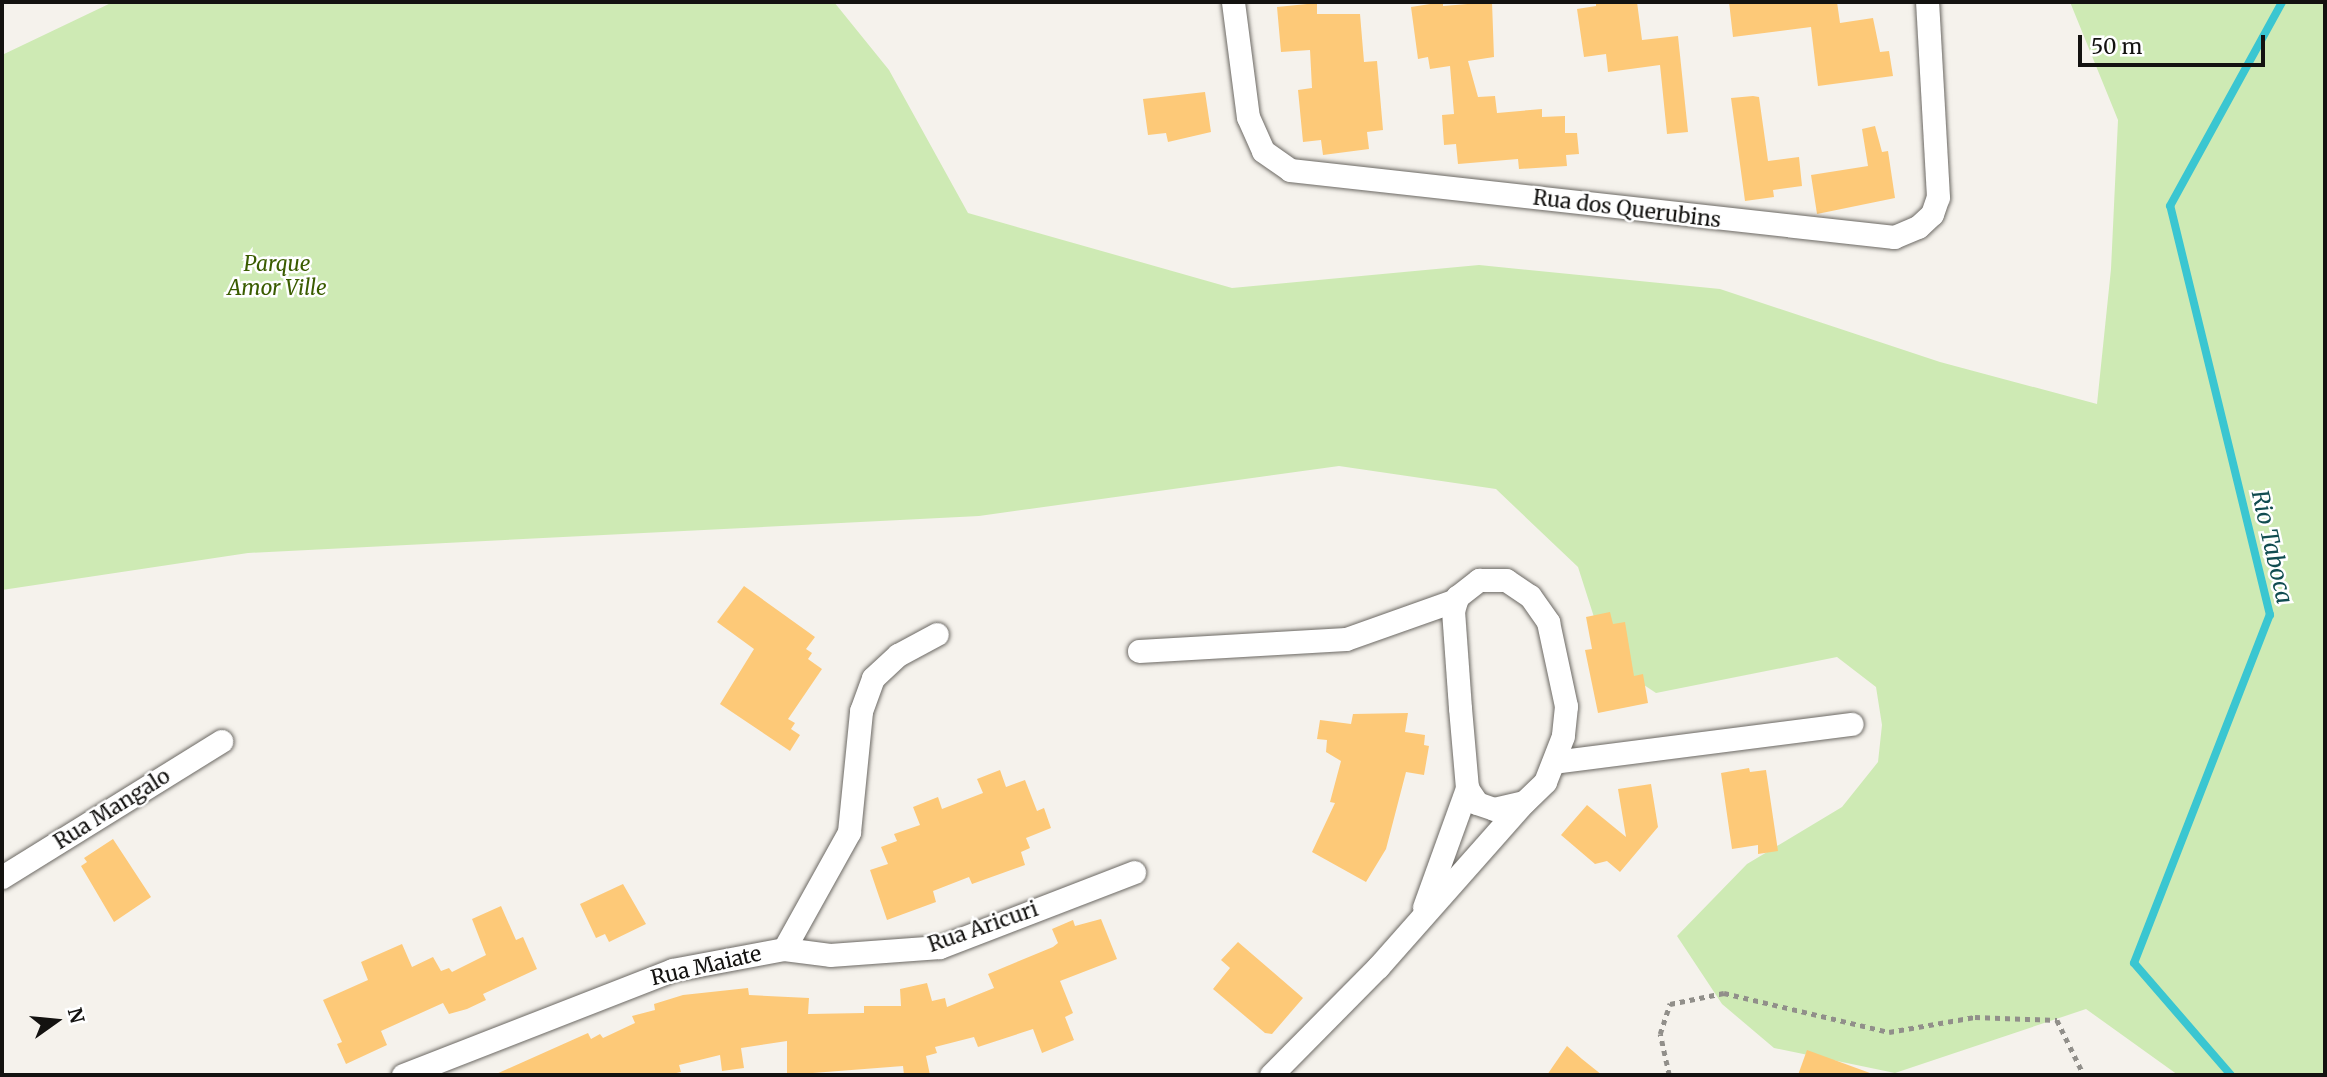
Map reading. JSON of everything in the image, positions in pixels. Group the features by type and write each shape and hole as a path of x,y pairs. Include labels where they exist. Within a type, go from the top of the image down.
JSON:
{"street":[{"name":"Rua dos Querubins","path":"1233,2 1248,117 1263,151 1274,164 1290,170 1895,237 1918,227 1932,214 1938,197 1927,2"},
{"path":"1139,651 1346,639 1456,600 1466,586 1479,580 1506,580 1530,596 1548,622 1566,706 1554,762 1545,782 1421,916 1378,967 1271,1075"},
{"path":"1421,916 1467,788 1456,600"},
{"name":"Rua Maiate","path":"403,1075 672,970 784,949 849,832 861,711 873,678 898,655 937,634"},
{"path":"1554,762 1852,724"},
{"name":"Rua Mangalo","path":"2,877 221,741"},
{"path":"1467,788 1486,808 1524,802"},
{"name":"Rua Aricuri","path":"784,949 830,955 940,947 1134,872"}],"path":[{"path":"1669,1075 1660,1034 1670,1004 1724,993 1889,1032 1975,1017 2057,1020 2084,1075"}],"green space":[{"name":"Parque Amor Ville","path":"113,2 834,2 889,70 968,213 1232,288 1479,265 1720,289 1940,362 2097,404 2111,269 2118,120 2070,2 2325,2 2325,1075 2178,1075 2086,1009 1895,1073 1774,1048 1722,1004 1677,936 1747,864 1842,807 1878,762 1882,725 1876,687 1837,657 1656,693 1608,661 1578,567 1496,489 1339,466 979,516 248,553 2,590 2,55"}],"building":[{"path":"1443,2 1443,6 1492,2 1494,57 1468,61 1478,97 1495,96 1497,113 1542,109 1542,117 1565,116 1565,133 1577,133 1579,154 1566,155 1567,166 1519,169 1518,159 1458,164 1456,144 1444,145 1442,115 1454,114 1450,66 1430,69 1428,57 1418,59 1411,7"},
{"path":"1596,2 1637,2 1642,40 1678,36 1688,132 1667,134 1660,65 1608,72 1606,54 1584,57 1577,9 1596,6"},
{"path":"1729,2 1837,2 1840,23 1873,18 1880,52 1889,51 1893,76 1818,86 1811,27 1733,37"},
{"path":"1317,3 1317,14 1360,14 1364,62 1377,61 1383,130 1367,132 1369,149 1323,155 1321,140 1303,142 1298,90 1312,88 1310,50 1281,52 1277,7"},
{"path":"1205,92 1211,132 1168,142 1166,133 1148,135 1143,99"},
{"path":"1759,97 1768,161 1799,157 1802,186 1773,190 1774,197 1745,201 1731,98"},
{"path":"1875,126 1882,152 1888,151 1895,198 1817,214 1811,175 1868,166 1862,129"},
{"path":"744,586 815,637 806,649 812,653 808,659 822,669 788,719 795,723 791,729 800,735 790,751 720,704 754,649 717,622"},
{"path":"1610,612 1613,624 1625,622 1634,676 1643,674 1648,703 1598,713 1585,650 1592,649 1586,617"},
{"path":"1408,713 1405,732 1425,735 1424,745 1429,746 1424,775 1406,772 1386,849 1366,882 1312,852 1335,803 1330,802 1341,761 1326,752 1327,740 1317,739 1320,720 1351,724 1353,714"},
{"path":"1749,768 1750,772 1766,770 1778,851 1758,854 1758,845 1732,849 1721,773"},
{"path":"1000,770 1006,787 1025,780 1037,811 1044,808 1051,828 1026,838 1030,848 1021,852 1025,865 972,884 969,877 933,891 936,902 887,920 870,870 888,864 881,847 897,841 894,834 920,825 913,807 938,797 942,809 983,793 977,779"},
{"path":"1651,784 1658,827 1620,872 1607,861 1595,864 1561,835 1587,805 1626,837 1618,789"},
{"path":"113,839 151,897 114,922 81,866 87,862 84,858"},
{"path":"623,884 646,924 609,942 605,934 596,938 580,904"},
{"path":"501,906 516,940 523,937 537,969 483,994 486,1000 467,1009 449,1014 443,1003 381,1031 387,1045 346,1064 337,1044 342,1042 323,1000 368,980 361,962 402,944 412,967 433,957 441,971 449,968 452,972 486,955 472,919"},
{"path":"1101,919 1117,959 1060,981 1073,1013 1065,1017 1074,1040 1042,1053 1033,1029 978,1047 974,1037 935,1047 937,1053 926,1056 930,1075 904,1075 903,1066 787,1075 787,1041 741,1048 744,1068 722,1071 720,1055 679,1065 681,1072 667,1075 494,1075 588,1033 591,1039 600,1034 603,1038 635,1023 632,1016 655,1010 654,1004 683,995 748,988 749,995 809,998 808,1014 864,1013 864,1006 901,1006 900,989 927,983 932,1001 945,998 947,1007 994,988 988,974 1053,947 1058,943 1052,929 1073,920 1075,926"},
{"path":"1238,942 1303,998 1272,1034 1265,1033 1213,989 1230,968 1221,960"},
{"path":"1567,1046 1582,1059 1602,1075 1547,1075"},
{"path":"1807,1050 1870,1073 1870,1075 1798,1075"}],"waterway":[{"name":"Rio Taboca","path":"2231,1075 2134,963 2270,615 2170,206 2282,2"}]}
